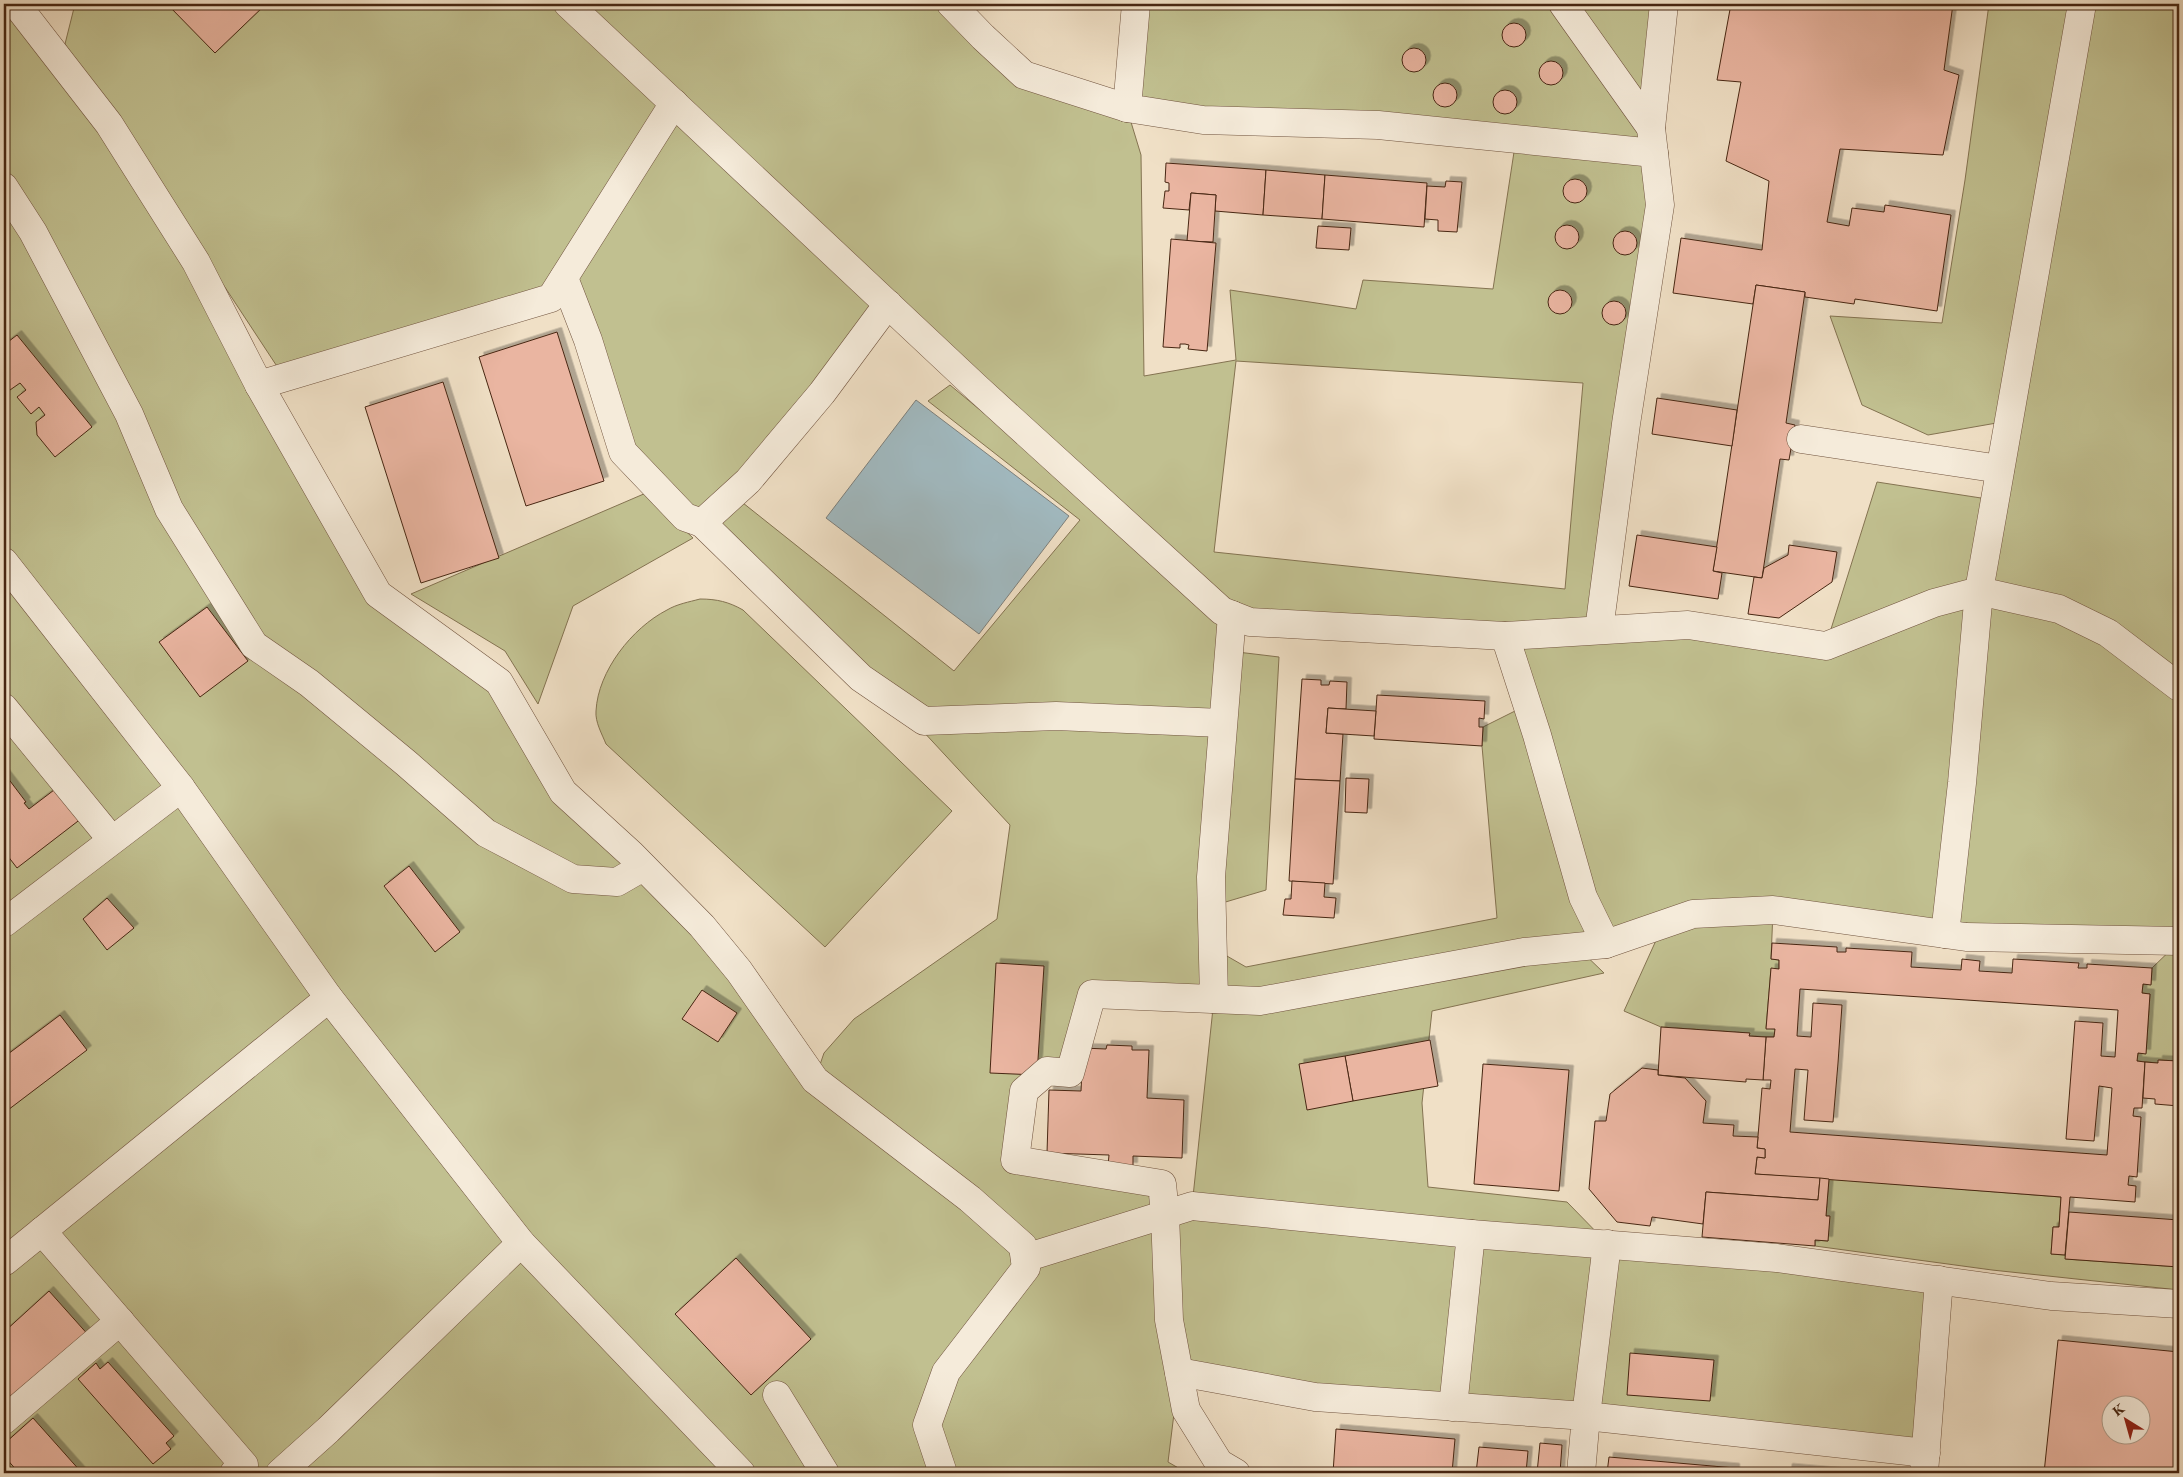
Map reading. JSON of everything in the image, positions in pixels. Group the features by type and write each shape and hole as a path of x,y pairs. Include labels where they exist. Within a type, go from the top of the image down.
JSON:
{"lane":[{"path":"16,4 109,124 196,262 259,384 378,594 499,682 563,792 644,867 702,926 739,971 815,1080 970,1199 1023,1246 1026,1268 946,1372 927,1425 943,1473"},
{"path":"568,4 984,395 1222,611 1250,622 1505,636 1688,624 1826,646 1934,603 1979,591 2059,609 2108,633 2176,680"},
{"path":"951,4 1024,75 1126,108 1204,120 1378,125 1653,141"},
{"path":"1126,108 1136,4"},
{"path":"1563,4 1653,141"},
{"path":"1599,630 1626,424 1660,206 1653,141 1664,4"},
{"path":"1944,934 1962,783 1979,591 2082,4"},
{"path":"259,384 551,298 674,103"},
{"path":"4,187 34,232 125,405 169,509 254,645 308,683 406,763 486,832 573,878 617,882 644,867"},
{"path":"564,278 588,340 623,452 684,517 702,523 861,678 924,721 1056,716 1222,723"},
{"path":"702,523 748,481 822,393 888,304"},
{"path":"1801,439 2000,469"},
{"path":"4,562 181,788 329,998 521,1243 740,1473"},
{"path":"1214,999 1211,877 1232,615"},
{"path":"1505,636 1537,735 1583,897 1606,944"},
{"path":"4,708 112,840"},
{"path":"4,923 181,788"},
{"path":"1236,1473 1219,1463 1186,1410 1169,1320 1162,1184 1015,1160 1024,1092 1047,1071 1070,1073 1092,994 1260,1001 1524,952 1606,944 1693,914 1773,910 1966,937 2179,941"},
{"path":"4,1262 329,998"},
{"path":"1025,1258 1192,1206 1471,1234 1777,1258 2051,1296 2179,1304"},
{"path":"42,1231 244,1465 234,1473"},
{"path":"1453,1407 1471,1234"},
{"path":"280,1473 335,1423 521,1243"},
{"path":"1581,1473 1586,1416 1608,1244"},
{"path":"1179,1372 1315,1397 1586,1416 1925,1463 1939,1280"},
{"path":"4,1420 120,1321"},
{"path":"777,1395 825,1473"}],"shaded area":[{"path":"4,4 109,124 378,594 499,682 540,751 631,854 815,1079 824,1053 854,1019 997,919 1010,825 920,728 924,721 623,452 564,278 551,298 284,377 65,44 75,4 951,4 1024,75 1126,108 1122,4 1664,4 1660,205 1599,630 1826,645 1877,482 1994,500 2008,421 1928,435 1862,405 1830,316 1942,323 1965,180 1989,4 2179,4 2179,942 1773,911 1771,959 1779,960 1779,969 1771,969 1766,1028 1775,1029 1774,1037 1749,1036 1749,1033 1661,1027 1624,1011 1663,925 1577,947 1604,973 1432,1011 1422,1103 1428,1187 1567,1202 1608,1244 1937,1289 1926,1453 1179,1373 1168,1462 1187,1473 4,1473","holes":["1127,109 1516,139 1493,289 1363,280 1356,309 1230,290 1236,360 1144,376 1141,155","888,305 1222,611 950,385 928,401 1080,520 954,671 733,495","1236,361 1583,383 1565,589 1214,552","1233,615 1505,636 1527,705 1483,727 1482,746 1497,918 1246,967 1213,948 1212,906 1266,890 1279,657 1229,651","1092,994 1214,999 1192,1206 1166,1214 1162,1184 1015,1160 1024,1091 1070,1073"]},
{"path":"646,493 693,538 573,606 538,704 505,651 411,594"},
{"path":"700,599 723,602 743,610 952,811 825,947 606,744 599,728 596,715 598,696 610,666 619,652 641,628 654,618 675,606"},
{"path":"2179,942 2179,1061 2159,1060 2158,1063 2137,1061 2138,1053 2146,1053 2150,994 2142,993 2143,984 2151,984 2152,968"},
{"path":"1829,1179 2061,1197 2059,1227 2053,1227 2051,1254 2065,1255 2066,1259 2179,1267 2179,1290 1992,1270 1815,1246 1815,1240 1828,1241 1829,1216 1826,1216"}],"water":[{"path":"916,400 1069,516 979,634 826,518"}],"building":[{"path":"167,4 266,4 215,53"},
{"path":"1731,4 1953,4 1944,70 1959,75 1943,155 1840,149 1827,222 1849,226 1852,208 1884,212 1885,205 1951,215 1937,311 1855,299 1854,304 1805,297 1805,292 1756,285 1753,304 1673,293 1681,238 1762,250 1769,181 1726,161 1741,82 1717,80"},
{"path":"1514,23 1523,26 1526,35 1523,44 1514,47 1505,44 1502,35 1505,26"},
{"path":"1414,48 1423,51 1426,60 1423,69 1414,72 1405,69 1402,60 1405,51"},
{"path":"1551,61 1560,64 1563,73 1560,82 1551,85 1542,82 1539,73 1542,64"},
{"path":"1445,83 1454,86 1457,95 1454,104 1445,107 1436,104 1433,95 1436,86"},
{"path":"1505,90 1514,93 1517,102 1514,111 1505,114 1496,111 1493,102 1496,93"},
{"path":"1166,163 1266,170 1263,215 1215,211 1216,195 1191,193 1189,210 1163,208 1165,191 1169,191 1169,183 1165,182"},
{"path":"1266,170 1325,175 1322,219 1263,215"},
{"path":"1325,175 1427,183 1424,227 1322,219"},
{"path":"1575,179 1584,182 1587,191 1584,200 1575,203 1566,200 1563,191 1566,182"},
{"path":"1446,181 1462,182 1457,232 1438,231 1438,220 1425,219 1427,186 1445,187"},
{"path":"1191,193 1216,195 1213,242 1187,241"},
{"path":"1567,225 1576,228 1579,237 1576,246 1567,249 1558,246 1555,237 1558,228"},
{"path":"1318,226 1351,228 1349,250 1316,248"},
{"path":"1625,231 1634,234 1637,243 1634,252 1625,255 1616,252 1613,243 1616,234"},
{"path":"1171,239 1216,243 1207,351 1188,349 1189,345 1185,344 1180,344 1180,348 1163,347"},
{"path":"1756,285 1805,292 1786,423 1795,425 1789,460 1780,459 1762,578 1713,571"},
{"path":"1560,290 1569,293 1572,302 1569,311 1560,314 1551,311 1548,302 1551,293"},
{"path":"1614,301 1623,304 1626,313 1623,322 1614,325 1605,322 1602,313 1605,304"},
{"path":"557,332 604,481 526,506 479,357"},
{"path":"17,335 92,427 55,457 37,435 36,422 45,415 39,407 31,414 17,397 26,390 20,383 10,390 4,389 4,345"},
{"path":"443,382 499,558 421,583 365,407"},
{"path":"1657,398 1737,410 1732,446 1652,434"},
{"path":"1637,535 1717,547 1713,571 1722,573 1718,599 1629,586"},
{"path":"1789,545 1837,552 1832,582 1779,618 1748,614 1754,577 1762,578 1764,568 1788,555"},
{"path":"207,607 248,661 200,697 159,642"},
{"path":"1302,679 1321,680 1321,685 1329,685 1330,681 1347,682 1346,709 1328,708 1326,733 1343,734 1340,781 1295,779"},
{"path":"1377,695 1485,701 1484,719 1479,718 1479,727 1483,727 1482,746 1374,739"},
{"path":"1328,708 1376,711 1374,736 1326,733"},
{"path":"4,773 26,802 24,803 29,809 58,787 82,818 17,868 4,851"},
{"path":"1346,778 1369,779 1367,813 1345,812"},
{"path":"1295,779 1340,781 1333,884 1289,881"},
{"path":"409,866 460,932 435,952 384,886"},
{"path":"1292,881 1325,883 1324,897 1336,898 1334,918 1283,915 1285,899 1291,899"},
{"path":"107,898 134,928 107,950 83,919"},
{"path":"1772,943 1837,947 1837,952 1846,952 1846,948 1912,952 1911,967 1961,970 1962,959 1980,961 1979,971 2012,973 2013,959 2079,963 2078,968 2087,968 2087,964 2152,968 2151,985 2143,984 2142,993 2150,994 2146,1054 2138,1053 2137,1061 2145,1062 2142,1108 2134,1108 2133,1116 2141,1117 2137,1177 2129,1176 2128,1185 2136,1186 2135,1202 2070,1197 2065,1255 2051,1254 2053,1227 2059,1227 2061,1197 1755,1174 1757,1157 1765,1158 1765,1149 1757,1148 1762,1088 1770,1089 1771,1080 1763,1080 1766,1037 1774,1037 1775,1029 1766,1029 1771,968 1779,969 1779,960 1771,959","holes":["1800,989 2118,1010 2115,1057 2101,1056 2103,1023 2075,1021 2066,1139 2094,1141 2099,1086 2112,1088 2107,1155 1790,1132 1795,1069 1808,1070 1804,1120 1833,1122 1838,1063 1842,1005 1813,1003 1811,1037 1797,1036"]},
{"path":"996,963 1044,966 1037,1075 990,1073"},
{"path":"702,990 737,1013 718,1042 682,1019"},
{"path":"60,1015 87,1050 4,1113 4,1057"},
{"path":"1661,1027 1750,1033 1749,1036 1766,1037 1763,1080 1746,1079 1746,1082 1658,1075"},
{"path":"1430,1040 1438,1086 1353,1101 1345,1056"},
{"path":"1107,1045 1132,1046 1132,1050 1149,1050 1147,1098 1184,1100 1182,1158 1133,1156 1133,1167 1108,1166 1109,1155 1047,1153 1049,1090 1081,1091 1083,1048 1106,1049"},
{"path":"1345,1056 1353,1101 1307,1110 1299,1064"},
{"path":"2158,1060 2179,1061 2179,1106 2155,1104 2155,1099 2143,1098 2145,1062 2158,1063"},
{"path":"1483,1064 1569,1070 1559,1191 1474,1184"},
{"path":"1642,1068 1658,1070 1658,1075 1685,1078 1706,1101 1703,1123 1734,1125 1733,1136 1758,1137 1757,1148 1765,1149 1765,1158 1757,1157 1755,1174 1820,1178 1818,1200 1706,1192 1703,1224 1652,1217 1650,1226 1617,1222 1589,1189 1595,1121 1606,1121 1610,1094"},
{"path":"1820,1178 1829,1179 1826,1216 1830,1216 1828,1241 1815,1240 1815,1246 1702,1237 1706,1192 1818,1200"},
{"path":"2069,1212 2179,1220 2179,1267 2065,1259"},
{"path":"736,1258 811,1339 751,1395 675,1314"},
{"path":"49,1291 91,1338 4,1415 4,1332"},
{"path":"2058,1340 2179,1352 2179,1473 2044,1473"},
{"path":"1630,1353 1714,1360 1710,1401 1627,1395"},
{"path":"108,1362 174,1436 166,1443 171,1449 153,1464 78,1379 96,1363 100,1369"},
{"path":"33,1418 82,1473 19,1473 4,1456 4,1444"},
{"path":"1336,1429 1455,1439 1452,1473 1333,1473"},
{"path":"1540,1443 1562,1445 1560,1473 1537,1473"},
{"path":"1479,1447 1528,1451 1526,1473 1476,1473"},
{"path":"1609,1457 1735,1468 1735,1473 1607,1473"},
{"path":"1788,1468 1843,1473 1787,1473"}]}
